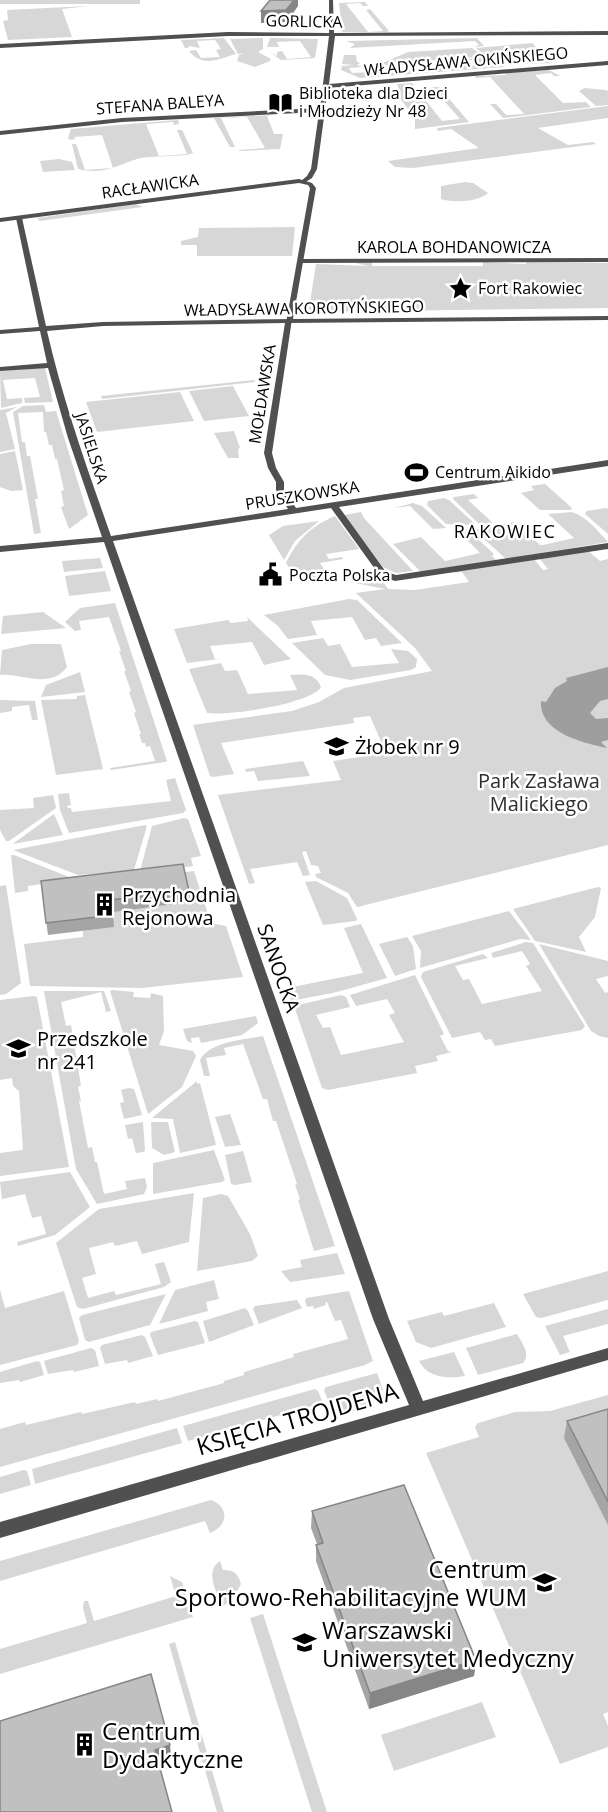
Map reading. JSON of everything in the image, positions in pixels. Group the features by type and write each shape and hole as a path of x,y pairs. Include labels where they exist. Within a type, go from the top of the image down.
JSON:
{"street":[{"path":"304,181 313,172 326,86 332,35 331,0"},
{"name":"GORLICKA","path":"0,46 228,34 608,33"},
{"name":"WŁADYSŁAWA OKIŃSKIEGO","path":"326,86 608,63"},
{"name":"STEFANA BALEYA","path":"0,133 136,119 297,109 322,110"},
{"name":"RACŁAWICKA","path":"0,220 285,181 304,181"},
{"name":"MOŁDAWSKA","path":"294,511 280,490 280,482 270,462 268,448 313,188 304,181"},
{"name":"JASIELSKA","path":"20,218 51,365 72,438 108,538"},
{"name":"KAROLA BOHDANOWICZA","path":"300,261 608,260"},
{"name":"WŁADYSŁAWA KOROTYŃSKIEGO","path":"0,332 140,323 608,318"},
{"path":"0,369 51,365"},
{"name":"PRUSZKOWSKA","path":"0,549 108,538 608,463"},
{"path":"333,505 383,573 395,578 608,546"},
{"name":"SANOCKA","path":"108,538 305,1108 381,1320 418,1408"},
{"name":"KSIĘCIA TROJDENA","path":"0,1530 608,1354"}],"green space":[{"path":"0,0 140,0 140,4 0,4"},
{"path":"365,2 368,6 360,3 346,4 368,32 342,32 339,3"},
{"path":"88,6 62,9 72,37 8,40 3,21 8,20 7,10"},
{"path":"370,9 389,31 368,32 383,31 366,10"},
{"path":"224,38 236,54 211,61 200,59 189,51 196,50 201,58 220,57 216,50 221,49 215,40 197,41 200,48 189,46 185,48 181,40"},
{"path":"263,38 263,49 258,52 271,59 270,61 255,67 237,61 239,55 244,53 238,54 230,39"},
{"path":"270,38 318,39 315,58 281,60 270,52 277,56 277,52 282,51 287,59 311,57 300,41 277,42 279,47 267,47"},
{"path":"477,38 484,46 473,47 479,45 475,41 350,48 355,44 346,41"},
{"path":"532,43 552,63 516,64 513,61 493,58 476,48"},
{"path":"472,48 483,56 452,60 455,62 441,63 440,60 421,61 424,64 406,62 408,64 394,64 401,62 390,63 393,65 378,65 408,52"},
{"path":"344,55 356,55 357,62 360,63 357,65 362,67 349,68 352,73 481,65 477,60 463,60 479,58 495,60 504,67 360,78 341,70 342,66 354,65 342,64"},
{"path":"549,70 560,76 554,76 551,73 535,75 563,103 586,102 591,107 503,118 490,104 496,104 506,115 524,114 490,77 476,78 475,76"},
{"path":"412,83 442,121 460,119 432,87 439,87 469,122 415,129 415,118 398,96 393,96 393,90 387,89 385,85 392,89 399,89 397,84"},
{"path":"585,88 608,91 608,105 596,106 579,91"},
{"path":"608,106 608,118 538,128 568,145 593,142 596,144 413,168 395,167 388,161 479,148 451,129 438,131 437,128"},
{"path":"273,115 267,116 274,134 283,134 280,149 237,150 265,148 247,117 221,118 235,147 230,147 214,118"},
{"path":"178,120 179,124 174,125 173,122 146,124 159,156 187,154 177,130 182,130 193,153 187,155 141,158 113,168 102,135 74,137 75,139 70,140 68,138 71,129"},
{"path":"72,144 76,144 85,170 111,168 99,171 89,171 78,169"},
{"path":"59,159 72,162 75,170 43,172 40,161"},
{"path":"473,183 488,193 466,201 441,199 441,186"},
{"path":"136,204 143,207 40,221 37,218"},
{"path":"295,227 292,256 197,256 197,245 181,245 181,241 198,237 199,228"},
{"name":"Fort Rakowiec","path":"351,262 372,262 372,266 483,266 483,262 608,263 608,308 311,312 309,309 316,264 368,266"},
{"path":"45,368 53,402 25,403 24,398 40,397 35,378 3,380 7,399 22,398 22,403 1,408 0,371"},
{"path":"254,380 255,382 102,399 101,396"},
{"path":"233,386 249,416 204,421 189,391"},
{"path":"180,392 194,421 97,432 86,402"},
{"path":"44,405 46,412 56,411 88,515 69,529 61,507 64,506 61,491 64,490 57,459 55,459 52,445 49,445 46,432 44,432 43,412 18,413 22,442 25,442 27,456 30,456 38,499 35,499 41,533 34,534 13,412 23,406"},
{"path":"17,407 6,413 15,449 0,452 0,410"},
{"path":"234,431 240,448 238,449 239,458 228,458 214,433"},
{"path":"15,451 23,490 11,491 0,487 0,454"},
{"path":"545,484 572,508 571,510 540,510 521,493 534,490 531,486"},
{"path":"474,494 478,498 468,500 493,523 479,524 453,499"},
{"path":"444,498 474,523 470,525 446,524 427,505 428,501"},
{"path":"413,503 422,506 446,528 433,529 410,506 394,508"},
{"path":"608,509 608,534 585,514 587,511"},
{"path":"361,512 413,571 396,573 383,567 344,515"},
{"path":"572,512 587,521 608,542 506,559 474,530 514,522 540,545 543,545 574,538 548,514"},
{"path":"335,516 359,549 326,554 329,559 342,557 343,559 320,563 328,575 322,576 323,579 295,577 286,563 295,547 312,529"},
{"path":"319,521 295,541 284,560 269,535 283,526"},
{"path":"456,529 468,530 494,554 492,556 496,560 421,572 393,544 421,537 445,561 480,553"},
{"name":"Park Zasława Malickiego","path":"588,551 600,561 608,559 608,845 357,907 348,893 316,877 315,874 321,873 318,866 311,865 306,851 302,852 310,875 303,876 297,862 250,869 255,883 249,884 218,795 341,780 333,761 386,753 370,716 353,718 354,723 221,743 234,774 213,777 210,776 193,725 292,711 319,702 344,688 432,671 415,648 356,593 385,589 350,582 380,577 388,589 415,590 469,582 462,572 452,573 457,571 534,559 543,570 548,569 539,558"},
{"path":"100,558 103,568 64,572 62,561"},
{"path":"105,571 111,591 69,596 65,576"},
{"path":"349,599 357,600 402,643 381,646 376,638 365,640 352,617 311,621 317,635 288,639 278,626 264,615"},
{"path":"115,603 167,761 111,770 110,768 155,761 150,746 146,747 145,743 142,743 139,734 141,734 134,713 136,712 129,692 131,691 119,651 121,651 109,617 79,621 81,630 75,631 65,622 80,608"},
{"path":"43,612 66,628 1,634 3,616"},
{"path":"247,617 291,659 264,665 252,642 210,646 215,659 219,659 187,663 174,629 228,620 231,623 248,621"},
{"path":"323,638 328,646 340,644 352,667 399,663 391,649 408,651 417,659 416,667 411,670 350,680 325,675 292,643"},
{"path":"31,644 61,644 67,667 60,674 44,679 0,675 2,650"},
{"path":"221,663 225,671 237,670 248,694 297,690 290,675 312,677 319,682 321,687 302,699 268,708 232,713 207,713 189,669"},
{"path":"80,672 85,692 41,697 46,685"},
{"path":"85,695 103,769 56,775 41,700 77,699 77,696"},
{"path":"0,700 35,701 38,720 32,720 29,705 12,707 12,711 0,713"},
{"path":"303,761 310,776 258,781 254,771 246,772 245,769"},
{"path":"175,778 186,810 183,813 69,833 60,810 58,794 69,793 71,805 67,806 72,812 171,801 166,780"},
{"path":"53,795 56,808 6,841 0,830 0,810 34,808 33,798"},
{"path":"54,814 63,835 13,844 14,843"},
{"path":"188,819 201,856 191,858 193,866 143,873 140,871 152,826"},
{"path":"147,826 133,873 92,877 92,874 78,875 13,850"},
{"path":"11,855 74,879 28,886 28,891 15,893"},
{"path":"194,871 211,923 226,926 243,977 142,988 30,986 24,944 83,937 83,930 111,911 190,902 152,876"},
{"path":"316,881 347,898 356,921 323,925 305,882"},
{"path":"6,885 21,983 6,994 0,995 0,886"},
{"path":"601,888 595,917 579,937 586,952 535,941 513,909"},
{"path":"509,911 531,940 520,939 420,968 421,951 412,936"},
{"path":"361,924 387,978 337,992 291,1001 287,988 363,973 344,928"},
{"path":"407,937 413,946 416,969 395,976 379,944"},
{"path":"526,942 533,943 585,1026 582,1030 495,1046 491,1039 485,1040 480,1032 452,1038 421,977 423,972 483,954 488,958 455,966 463,980 469,979 482,1004 542,991 526,966 530,964 522,951 493,958 491,953"},
{"path":"539,944 608,961 608,976 596,979 605,993 608,992 608,1038 591,1031"},
{"path":"415,975 444,1034 440,1036 448,1051 452,1052 436,1056 438,1061 415,1066 417,1073 328,1090 322,1088 294,1006 341,995 346,997 350,1007 316,1015 323,1028 330,1027 341,1055 404,1042 389,1015 395,1013 387,999 356,1006 350,995"},
{"path":"44,991 104,991 111,1011 106,1012 101,992 61,1002 66,1026 71,1025 81,1086 78,1087 81,1101 79,1101 88,1148 92,1147 104,1194 127,1189 125,1181 145,1178 147,1187 144,1194 97,1204 76,1169"},
{"path":"110,991 134,992 133,997 150,998 151,993 163,996 164,1031 159,1045 193,1051 196,1056 182,1087 148,1114"},
{"name":"Przedszkole nr 241","path":"37,997 69,1167 0,1176 0,1153 23,1150 19,1091 13,1086 12,1078 0,1080 0,1000"},
{"path":"256,1016 258,1023 242,1035 201,1043 199,1037 191,1038 192,1043 187,1041 183,1029"},
{"path":"263,1036 335,1246 314,1251 298,1200 300,1199 295,1185 297,1184 276,1121 273,1121 267,1099 263,1099 243,1044 224,1048 226,1055 206,1058 210,1076 204,1076 200,1060 211,1049 228,1042"},
{"path":"197,1081 197,1084 200,1083 216,1145 180,1153 173,1119 152,1118"},
{"path":"134,1089 142,1115 124,1119 120,1103 124,1102 121,1090"},
{"path":"230,1114 241,1145 225,1147 215,1117"},
{"path":"143,1122 145,1150 136,1153 132,1138 128,1139 125,1125"},
{"path":"151,1122 168,1122 175,1152 164,1155 152,1148"},
{"path":"214,1150 225,1180 153,1194 153,1163"},
{"path":"243,1151 252,1182 231,1184 225,1155"},
{"path":"70,1172 90,1207 55,1235 18,1246 17,1242 46,1234 41,1216 32,1218 25,1194 2,1199 0,1182"},
{"path":"194,1193 189,1242 142,1254 137,1241 115,1246 113,1242 89,1248 96,1274 82,1278 88,1298 114,1291 116,1295 161,1284 155,1264 164,1262 171,1282 164,1287 83,1309 77,1307 56,1243 99,1209"},
{"path":"221,1194 228,1196 250,1234 258,1256 252,1261 197,1271 203,1198"},
{"path":"337,1253 345,1274 290,1282 281,1271 302,1267 300,1260"},
{"path":"608,1271 608,1300 541,1318 536,1317 523,1294"},
{"path":"214,1280 219,1299 206,1302 208,1311 159,1324 175,1290"},
{"path":"0,1290 5,1308 64,1291 79,1341 77,1345 0,1365"},
{"path":"349,1291 373,1361 0,1467 0,1429 25,1422 26,1425 135,1402 136,1404 157,1399 158,1401 224,1383 224,1381 244,1375 244,1372 294,1357 293,1354 348,1339 341,1320 335,1321 327,1302 326,1305 314,1309 313,1306 307,1307 305,1301 306,1298"},
{"path":"166,1294 150,1325 89,1342 85,1340 79,1318 82,1315"},
{"path":"297,1300 302,1308 259,1324 253,1309 255,1306"},
{"path":"494,1303 506,1327 431,1348 416,1342 407,1321 442,1312 444,1316"},
{"path":"245,1308 254,1325 209,1342 203,1321"},
{"path":"608,1309 608,1324 563,1336 570,1352 560,1355 545,1326"},
{"path":"198,1322 205,1343 158,1355 150,1335 151,1332"},
{"path":"517,1334 526,1352 523,1363 478,1375 466,1348"},
{"path":"142,1335 153,1356 128,1363 127,1360 105,1364 100,1348 102,1345"},
{"path":"91,1348 95,1350 99,1366 74,1372 73,1370 48,1374 44,1361"},
{"path":"454,1352 465,1376 439,1376 427,1371 419,1361"},
{"path":"40,1362 44,1375 20,1382 19,1380 0,1383 0,1372"},
{"path":"377,1373 383,1390 374,1401 355,1411 334,1416 324,1390 326,1387"},
{"path":"315,1389 323,1403 188,1441 183,1426"},
{"name":"Centrum Sportowo-Rehabilitacyjne WUM","path":"608,1395 608,1712 603,1714 608,1726 608,1747 560,1764 426,1453 479,1437 475,1427 478,1423 515,1412 550,1411"},
{"path":"177,1428 182,1443 35,1484 32,1469"},
{"path":"27,1471 31,1485 0,1494 0,1477"},
{"path":"211,1500 221,1507 224,1516 220,1526 210,1533 205,1521 0,1581 0,1561"},
{"path":"220,1561 223,1570 235,1573 241,1584 233,1598 222,1607 212,1576 215,1565"},
{"path":"170,1576 182,1582 193,1617 0,1674 0,1649 87,1623 83,1608 84,1601 88,1601 94,1621 176,1596"},
{"path":"263,1614 327,1812 312,1812 250,1618"},
{"path":"175,1642 224,1812 217,1812 169,1644"},
{"path":"482,1702 496,1737 394,1771 381,1735"}],"shaded area":[{"path":"608,667 608,699 600,701 590,713 596,719 608,718 608,740 601,742 607,748 575,739 555,729 542,712 541,701 546,702 555,688 567,681 566,678"}],"building":[{"path":"270,0 294,0 286,10 261,11"},
{"name":"Przychodnia Rejonowa","path":"183,864 189,891 110,900 113,915 46,923 41,881"},
{"path":"608,1409 608,1502 567,1421"},
{"path":"404,1485 476,1660 370,1693 316,1545 323,1543 312,1511"},
{"name":"Centrum Dydaktyczne","path":"151,1674 170,1745 155,1750 172,1812 0,1812 0,1721"}],"place":[{"name":"Biblioteka dla Dzieci i Młodzieży Nr 48","path":"281,102"},
{"name":"Fort Rakowiec","path":"460,288"},
{"name":"Centrum Aikido","path":"417,472"},
{"name":"Poczta Polska","path":"271,575"},
{"name":"Żłobek nr 9","path":"337,746"},
{"name":"Przychodnia Rejonowa","path":"104,905"},
{"name":"Przedszkole nr 241","path":"19,1049"},
{"name":"Centrum Sportowo-Rehabilitacyjne WUM","path":"545,1582"},
{"name":"Warszawski Uniwersytet Medyczny","path":"304,1643"},
{"name":"Centrum Dydaktyczne","path":"84,1744"}],"district":[{"name":"RAKOWIEC","path":"505,531"}]}
